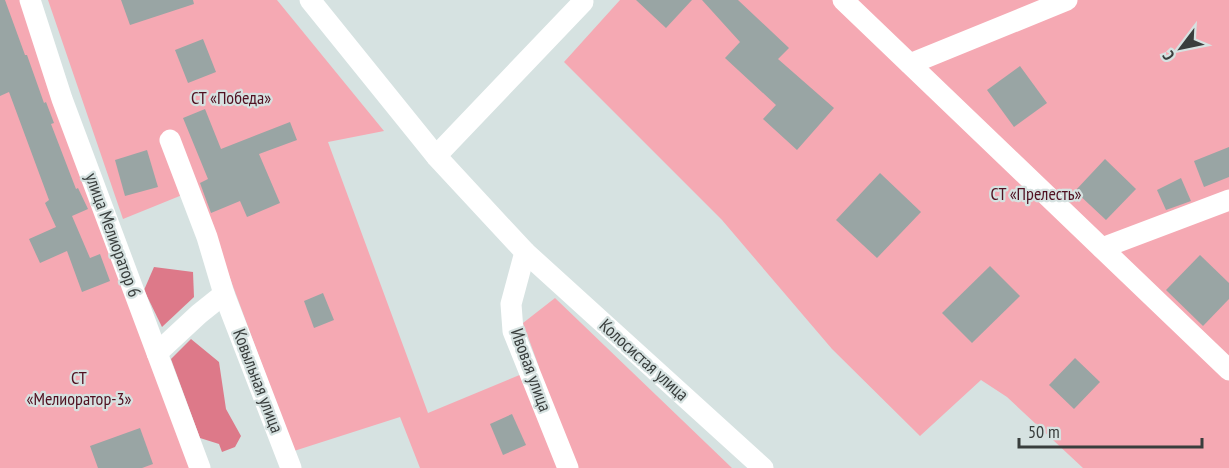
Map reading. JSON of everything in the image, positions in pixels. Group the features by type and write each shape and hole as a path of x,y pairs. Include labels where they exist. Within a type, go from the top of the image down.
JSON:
{"street":[{"name":"улица Мелиоратор 6","path":"30,0 62,99 200,468"},
{"name":"Колосистая улица","path":"310,0 436,156 519,246 763,468"},
{"path":"843,0 1229,370"},
{"path":"910,64 1067,0"},
{"path":"436,156 583,2"},
{"name":"Ковыльная улица","path":"170,140 207,237 224,294 291,468"},
{"path":"1102,248 1229,200"},
{"name":"Ивовая улица","path":"519,246 511,304 513,331 568,468"},
{"path":"157,353 224,294"}],"green space":[{"name":"СТ «Мелиоратор-3»","path":"0,0 24,0 193,468 0,468"},
{"name":"СТ «Победа»","path":"48,0 277,0 384,131 328,142 428,413 539,367 523,323 555,298 732,468 420,468 400,417 294,451 197,189 123,219"},
{"name":"СТ «Прелесть»","path":"620,0 1229,0 1229,468 1083,468 1007,397 981,380 920,436 832,349 722,220 564,62"}],"shaded area":[{"path":"154,267 193,272 194,297 162,327 144,290"},
{"path":"191,339 219,362 226,409 241,436 235,447 222,452 219,444 200,438 171,359"}],"building":[{"path":"0,0 5,0 44,103 46,102 54,123 51,124 76,189 78,188 88,209 72,216 90,258 100,254 110,281 82,292 67,251 40,263 29,239 56,227 45,203 49,200 9,92 0,96"},
{"path":"121,0 193,0 194,4 130,25"},
{"path":"636,0 692,0 666,28"},
{"path":"702,0 738,0 789,48 778,59 834,108 797,150 763,119 776,105 725,58 740,42"},
{"path":"203,39 216,72 188,83 175,50"},
{"path":"1020,66 1047,103 1014,127 987,90"},
{"path":"205,109 221,149 290,122 297,140 259,154 280,203 247,217 240,201 211,213 200,183 208,179 183,118"},
{"path":"1229,147 1229,177 1204,187 1194,161"},
{"path":"147,150 158,187 125,196 115,160"},
{"path":"1105,159 1136,189 1106,220 1075,191"},
{"path":"880,173 921,212 877,258 836,220"},
{"path":"1181,178 1191,201 1166,210 1157,190"},
{"path":"1200,255 1229,283 1229,299 1203,326 1166,290"},
{"path":"990,266 1020,296 972,343 942,313"},
{"path":"323,293 334,320 314,328 304,301"},
{"path":"1075,358 1100,382 1074,409 1049,385"},
{"path":"512,414 526,445 503,455 490,424"},
{"path":"140,428 153,464 142,468 98,468 90,446"}]}
